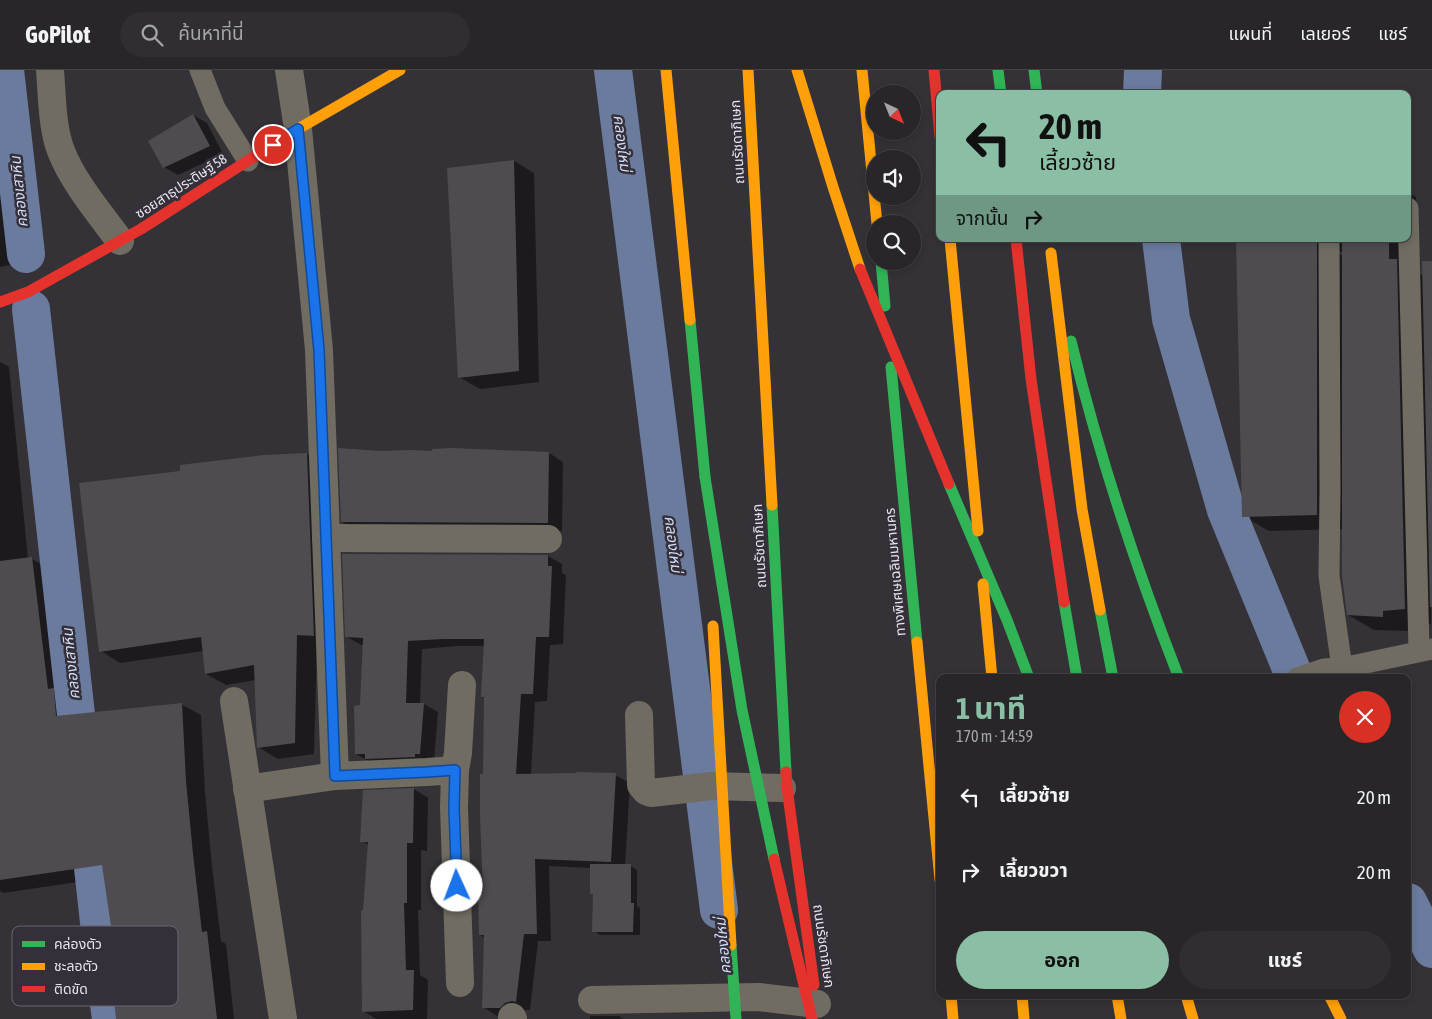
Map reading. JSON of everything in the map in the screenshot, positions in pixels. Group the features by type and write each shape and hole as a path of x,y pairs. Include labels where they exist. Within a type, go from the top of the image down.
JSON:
{"main road":[{"name":"ซอยสาธุประดิษฐ์ 58","path":"0,302 28,292 142,229 298,129 400,70"},
{"path":"666,70 705,478 711,585"},
{"name":"ถนนรัชดาภิเษก","path":"748,70 787,788 816,1014"},
{"path":"797,70 865,282 929,439 1007,620 1027,674"},
{"path":"862,70 876,215"},
{"path":"934,70 936,92"},
{"path":"998,70 1000,90"},
{"path":"1034,70 1036,90"},
{"path":"950,242 992,674"},
{"path":"1016,242 1031,379 1076,674"},
{"path":"1050,242 1082,509 1112,674"},
{"path":"1052,252 1078,372 1118,511 1155,617 1177,674"},
{"name":"ทางพิเศษเฉลิมมหานคร","path":"881,270 936,839"},
{"path":"705,478 742,710 767,831 816,1014"},
{"path":"713,614 736,1019"},
{"path":"951,999 953,1019"},
{"path":"1022,999 1024,1019"},
{"path":"1118,999 1121,1019"},
{"path":"1122,999 1125,1019"},
{"path":"1187,999 1193,1019"},
{"path":"1332,999 1341,1019"}],"street":[{"path":"50,70 54,123 60,150 88,198 120,241"},
{"path":"288,70 298,129 319,350 335,776"},
{"path":"326,538 548,539"},
{"path":"460,983 454,808 462,685"},
{"path":"234,701 283,1019"},
{"path":"639,715 641,785 646,791 651,793 665,792 712,786 787,788"},
{"path":"247,789 335,776 455,770"},
{"path":"592,1000 759,997 816,1014"}],"lane":[{"path":"200,70 215,108 248,161"},
{"path":"1329,242 1329,576 1333,669"},
{"path":"1313,674 1426,650 1409,242"}],"building":[{"path":"193,114 210,146 163,168 148,141"},
{"path":"514,160 519,371 458,378 447,168"},
{"path":"1236,242 1317,242 1317,515 1242,517"},
{"path":"1342,242 1389,242 1389,259 1397,259 1405,609 1383,611 1383,617 1347,615 1342,575"},
{"path":"1422,261 1432,261 1432,607 1430,607"},
{"path":"338,448 381,451 432,451 432,449 452,448 549,452 548,523 341,522"},
{"path":"307,453 314,636 297,635 295,743 257,748 254,665 205,674 201,637 99,652 79,483 180,471 180,465 264,455"},
{"path":"342,554 548,555 548,566 552,566 549,637 536,637 533,694 521,694 516,774 616,773 611,862 535,859 537,934 524,934 516,1002 505,1003 500,1008 482,1008 484,935 479,935 478,894 483,893 480,774 483,774 484,697 481,697 484,639 408,641 406,703 424,703 420,754 415,754 415,757 365,759 365,754 355,754 354,706 360,705 363,638 345,637"},
{"path":"32,557 48,689 54,688 56,716 182,703 186,781 193,854 202,932 207,931 217,1019 116,1019 115,1006 178,1006 178,926 111,926 102,865 0,880 0,561"},
{"path":"414,788 413,843 407,843 407,903 404,903 406,970 414,970 413,1010 362,1012 361,910 363,910 368,842 360,842 363,790"},
{"path":"590,864 631,864 631,903 634,903 633,932 592,932 593,894 590,894"}],"waterway":[{"name":"คลองเสาหิน","path":"5,70 26,254"},
{"name":"คลองใหม่","path":"613,70 719,910"},
{"path":"1142,90 1143,70"},
{"path":"1161,242 1171,319 1226,510 1293,674"},
{"name":"คลองเสาหิน","path":"31,309 99,926"},
{"path":"1411,908 1432,949"},
{"name":"คลองเสาหิน","path":"109,1006 111,1019"}],"traffic: fast":[{"path":"998,70 1000,90"},
{"path":"1034,70 1036,90"},
{"path":"882,270 885,306"},
{"path":"690,320 705,477"},
{"path":"1071,341 1119,511 1178,674"},
{"path":"891,367 917,642"},
{"path":"705,477 742,710 774,859"},
{"path":"949,484 1007,620 1027,674"},
{"path":"772,505 786,772"},
{"path":"1064,602 1076,674"},
{"path":"1100,610 1112,674"},
{"path":"731,945 736,1019"}],"traffic: slow":[{"path":"271,146 400,70"},
{"path":"666,70 690,320"},
{"path":"748,70 772,505"},
{"path":"797,70 860,269"},
{"path":"862,70 876,215"},
{"path":"950,242 978,531"},
{"path":"1051,253 1082,509 1100,610"},
{"path":"983,584 992,674"},
{"path":"713,626 731,945"},
{"path":"917,642 936,839"},
{"path":"951,999 953,1019"},
{"path":"1022,999 1024,1019"},
{"path":"1118,999 1121,1019"},
{"path":"1187,999 1193,1019"},
{"path":"1331,999 1341,1019"}],"traffic: jam":[{"path":"934,70 936,92"},
{"path":"0,302 28,292 141,229 271,146"},
{"path":"1016,242 1031,379 1064,602"},
{"path":"860,269 949,484"},
{"path":"786,772 814,985"},
{"path":"774,859 812,1019"}],"route":[{"path":"273,145 298,129 319,350 335,776 455,770 454,808 457,886"}]}
